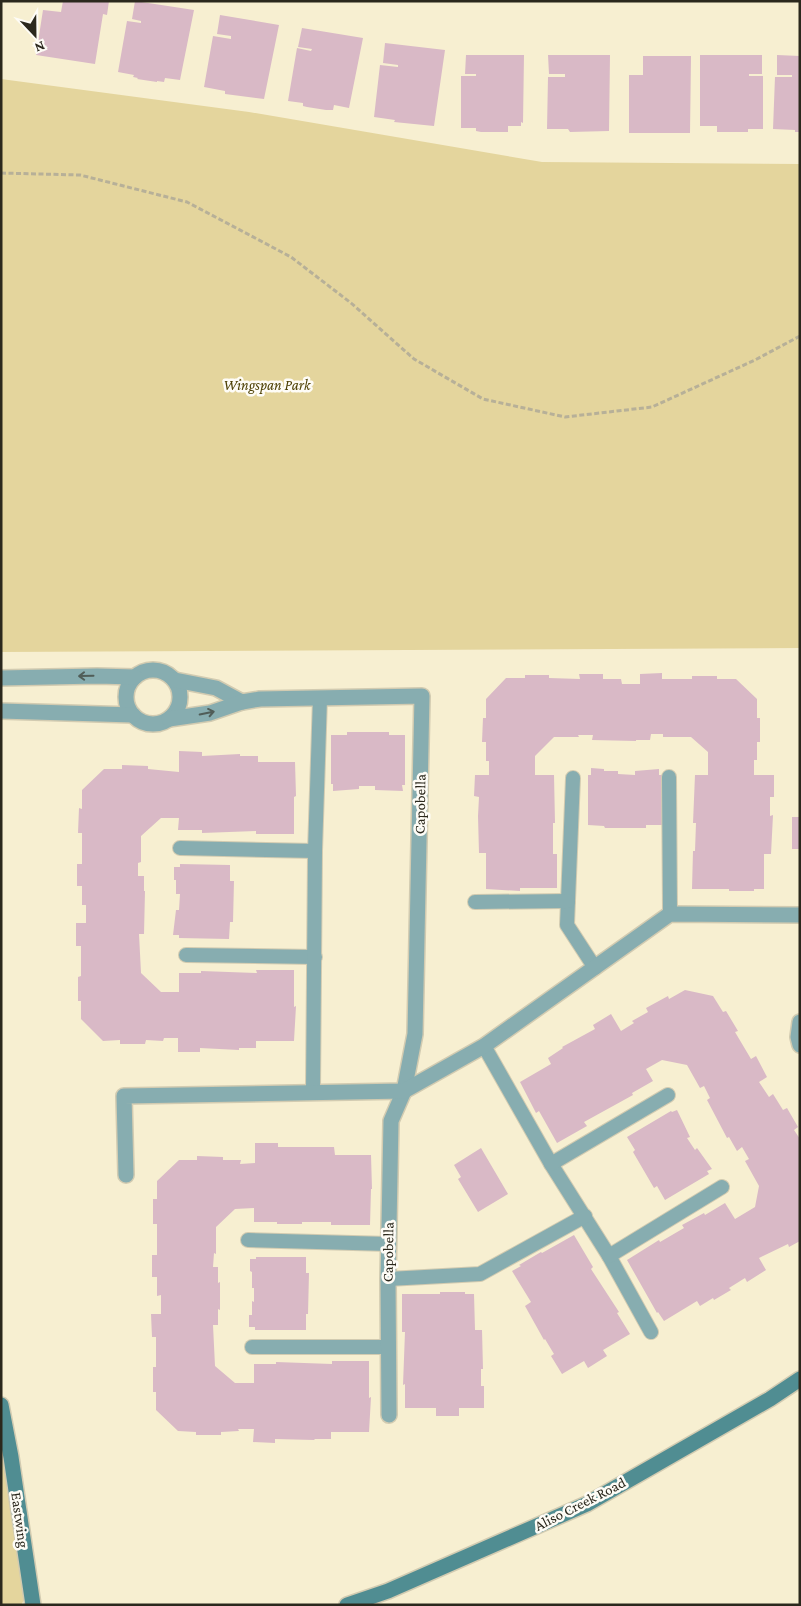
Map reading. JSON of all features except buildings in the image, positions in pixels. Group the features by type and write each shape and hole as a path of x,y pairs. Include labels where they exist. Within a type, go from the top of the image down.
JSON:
{"main road":[{"name":"Aliso Creek Road","path":"347,1605 388,1591 587,1504 770,1399 800,1379"},
{"name":"Eastwing","path":"1,1405 12,1457 32,1605"}],"street":[{"path":"133,715 126,700 130,684 142,672 161,670 175,680 181,697 180,705 170,719"},
{"path":"1,678 135,677"},
{"path":"175,680 216,688 242,702"},
{"name":"Capobella","path":"1,711 133,715 146,723 162,723 170,719 210,713 242,702 260,700 422,696 415,1034 404,1091 391,1121 388,1279 389,1416"},
{"path":"126,1175 124,1096 404,1091 484,1046 670,914 800,915"},
{"path":"800,1022 798,1028 800,1045"}],"lane":[{"path":"313,1092 315,851 320,698"},
{"path":"669,777 670,914"},
{"path":"573,778 567,925 594,968"},
{"path":"180,848 315,851"},
{"path":"475,902 568,901"},
{"path":"186,955 315,957"},
{"path":"484,1046 551,1164 609,1256 651,1332"},
{"path":"551,1164 668,1095"},
{"path":"609,1256 722,1188"},
{"path":"388,1279 480,1274 585,1216"},
{"path":"248,1240 389,1244"},
{"path":"252,1347 388,1347"}],"path":[{"path":"1,173 80,175 187,202 291,257 351,303 414,359 484,399 565,417 652,407 755,360 800,336"}],"green space":[{"name":"Wingspan Park","path":"1,79 249,112 542,162 800,164 800,648 1,652"},
{"path":"1,1443 32,1587 21,1605 1,1605"}]}
